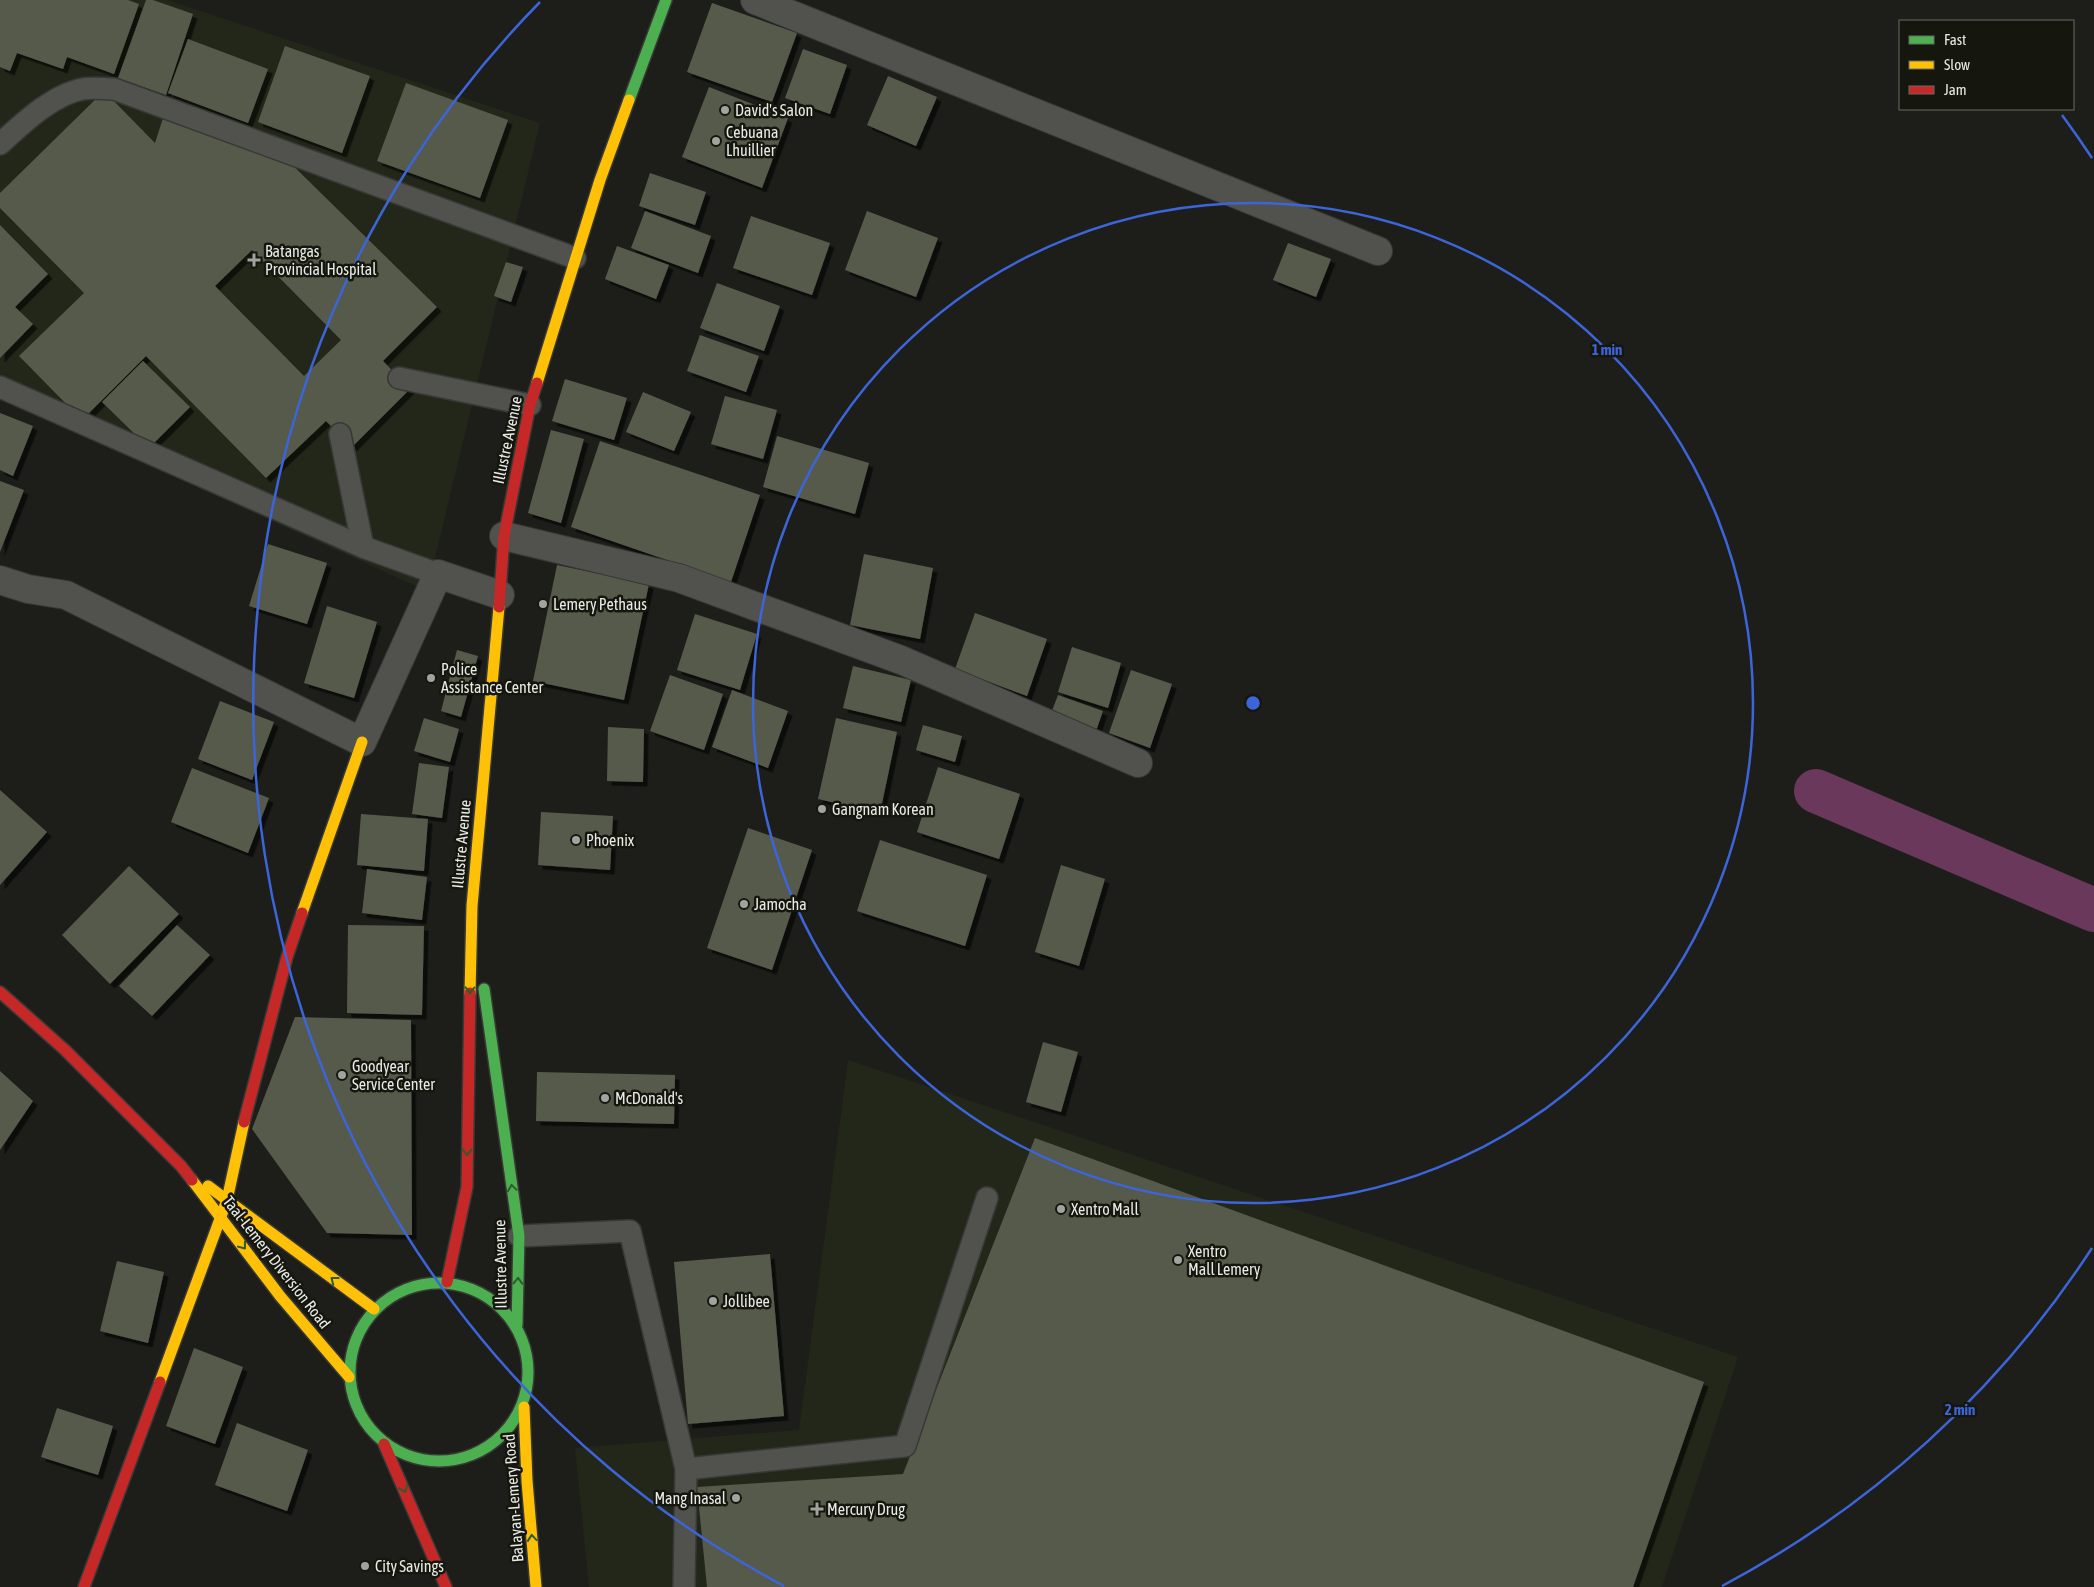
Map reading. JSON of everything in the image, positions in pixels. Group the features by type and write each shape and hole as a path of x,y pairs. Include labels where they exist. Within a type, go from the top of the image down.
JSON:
{"main road":[{"name":"Illustre Avenue","path":"446,1282 466,1187 472,906 504,536 530,405 600,180 666,0"},
{"path":"84,1587 227,1200 247,1106 286,957 362,742"},
{"name":"Illustre Avenue","path":"472,906 519,1236 517,1325"},
{"name":"Taal-Lemery Diversion Road","path":"0,992 65,1050 181,1166 280,1296 349,1377"},
{"name":"Taal-Lemery Diversion Road","path":"181,1166 374,1309"},
{"path":"446,1587 384,1444 358,1412 349,1377 354,1340 374,1309 405,1288 446,1282 486,1295 517,1325"},
{"name":"Balayan-Lemery Road","path":"517,1325 530,1366 524,1407 527,1481 536,1587"},
{"path":"384,1444 422,1462 463,1460 500,1441 524,1407"}],"street":[{"path":"755,0 1378,251"},
{"path":"504,536 679,578 901,660 1138,763"},
{"path":"0,580 28,589 66,595 362,742 438,574 500,595"}],"lane":[{"path":"0,144 34,113 57,99 82,89 114,89 576,258"},
{"path":"399,378 530,405"},
{"path":"0,387 363,547 438,574"},
{"path":"340,434 363,547"},
{"path":"686,1469 905,1446 987,1198"},
{"path":"519,1236 630,1231 686,1469 684,1587"}],"shaded area":[{"name":"Batangas Provincial Hospital","path":"0,0 167,0 540,123 427,591 0,398"},
{"name":"Xentro Mall","path":"848,1060 1738,1357 1662,1587 589,1587 575,1448 799,1430"}],"building":[{"path":"0,0 128,0 139,4 114,74 67,57 63,69 17,53 10,71 0,67"},
{"path":"146,0 153,0 193,14 166,95 118,78"},
{"path":"712,3 797,33 772,102 687,72"},
{"path":"188,39 268,69 248,123 168,93"},
{"path":"285,46 370,76 342,153 258,122"},
{"path":"803,49 847,65 830,114 785,98"},
{"path":"888,76 937,97 916,146 867,125"},
{"path":"406,83 508,120 480,198 377,161"},
{"path":"709,87 788,118 762,188 682,157"},
{"name":"Batangas Provincial Hospital","path":"104,91 155,143 165,112 273,146 437,307 383,361 410,389 352,447 326,421 266,478 146,356 82,420 19,356 84,293 0,208 0,193","holes":["252,250 341,340 304,376 215,286"]},
{"path":"650,173 706,192 695,225 639,206"},
{"path":"645,211 711,236 698,273 631,248"},
{"path":"867,211 938,238 916,297 845,270"},
{"path":"751,216 830,243 812,295 733,268"},
{"path":"0,225 48,274 15,307 33,324 0,358"},
{"path":"1288,243 1331,259 1316,297 1273,280"},
{"path":"617,246 669,265 656,299 605,279"},
{"path":"506,262 523,267 511,302 494,296"},
{"path":"717,283 780,306 764,351 700,328"},
{"path":"700,335 759,356 746,392 687,371"},
{"path":"143,361 190,407 149,448 102,402"},
{"path":"565,379 627,398 614,440 552,421"},
{"path":"643,392 691,412 674,451 626,432"},
{"path":"725,396 777,410 763,459 711,444"},
{"path":"0,413 33,426 13,476 0,470"},
{"path":"551,430 584,439 561,523 528,513"},
{"path":"777,436 869,463 855,514 763,487"},
{"path":"600,441 760,495 731,582 571,527"},
{"path":"0,481 24,490 0,552"},
{"path":"268,544 327,563 307,624 249,606"},
{"path":"864,554 933,568 920,639 850,625"},
{"path":"557,565 649,584 624,700 533,681"},
{"path":"327,606 377,622 354,698 304,683"},
{"path":"975,613 1047,639 1027,696 955,669"},
{"path":"695,614 757,634 740,690 677,670"},
{"path":"1072,647 1121,663 1108,708 1058,692"},
{"path":"457,650 478,656 461,717 441,711"},
{"path":"853,666 911,680 901,722 843,708"},
{"path":"1131,670 1172,684 1150,748 1109,733"},
{"path":"670,675 723,694 704,750 650,731"},
{"path":"732,690 788,711 768,768 712,747"},
{"path":"1058,695 1103,711 1096,731 1050,716"},
{"path":"220,701 274,722 252,780 198,759"},
{"path":"424,718 459,729 450,762 414,751"},
{"path":"836,718 897,732 880,813 818,799"},
{"path":"923,725 962,736 955,762 916,750"},
{"path":"608,727 644,729 643,782 607,781"},
{"path":"419,763 449,767 442,818 412,814"},
{"path":"938,767 1020,794 999,859 917,832"},
{"path":"192,768 269,798 248,853 171,822"},
{"path":"0,790 47,832 0,885"},
{"name":"Phoenix","path":"541,812 613,816 610,870 538,865"},
{"path":"361,814 428,819 424,871 357,865"},
{"path":"748,828 812,850 772,970 707,948"},
{"path":"880,840 987,875 965,946 857,911"},
{"path":"1061,865 1105,879 1079,966 1035,952"},
{"path":"129,866 179,914 110,984 62,935"},
{"path":"367,869 427,877 422,920 362,913"},
{"path":"177,925 210,955 152,1016 119,986"},
{"path":"348,925 424,926 422,1015 347,1013"},
{"name":"Goodyear Service Center","path":"295,1017 411,1020 412,1235 327,1233 252,1129"},
{"path":"1043,1042 1078,1052 1061,1112 1026,1102"},
{"path":"0,1071 33,1101 0,1150"},
{"name":"McDonald's","path":"537,1072 675,1075 674,1124 536,1121"},
{"name":"Xentro Mall","path":"1035,1138 1704,1382 1633,1587 707,1587 697,1487 903,1474"},
{"path":"770,1254 784,1416 688,1424 674,1262"},
{"path":"117,1261 164,1272 148,1343 100,1331"},
{"path":"194,1348 243,1367 215,1444 166,1426"},
{"path":"57,1408 113,1426 98,1475 41,1457"},
{"path":"237,1423 308,1450 287,1511 215,1485"}],"waterway":[{"path":"1816,791 2094,910"}],"traffic: fast":[{"path":"629,100 666,0"},
{"path":"484,989 519,1236 517,1325"},
{"path":"448,1283 473,1289 481,1293 496,1303 508,1315 522,1338 527,1355 528,1372 527,1389 522,1406 508,1429 496,1441 473,1455 456,1460 430,1461 405,1455 397,1451 382,1441 370,1429 356,1406 351,1389 350,1363 356,1338 360,1330 370,1315 382,1303 405,1289 422,1284 448,1283"}],"traffic: slow":[{"path":"537,383 600,180 629,100"},
{"path":"470,993 472,906 499,607"},
{"path":"302,913 362,742"},
{"path":"160,1382 227,1200 244,1122"},
{"path":"192,1180 280,1296 349,1377"},
{"path":"208,1186 374,1309"},
{"path":"524,1407 527,1481 536,1587"}],"traffic: jam":[{"path":"499,607 504,536 530,405 537,383"},
{"path":"244,1122 287,957 302,913"},
{"path":"0,992 65,1050 181,1166 192,1180"},
{"path":"447,1282 467,1187 470,993"},
{"path":"84,1587 160,1382"},
{"path":"384,1444 446,1587"}],"place":[{"name":"David's Salon","path":"725,110"},
{"name":"Cebuana Lhuillier","path":"716,141"},
{"name":"Batangas Provincial Hospital","path":"254,260"},
{"name":"Lemery Pethaus","path":"543,604"},
{"name":"Police Assistance Center","path":"431,678"},
{"name":"Gangnam Korean","path":"822,809"},
{"name":"Phoenix","path":"576,840"},
{"name":"Jamocha","path":"744,904"},
{"name":"Goodyear Service Center","path":"342,1075"},
{"name":"McDonald's","path":"605,1098"},
{"name":"Xentro Mall","path":"1061,1209"},
{"name":"Xentro Mall Lemery","path":"1178,1260"},
{"name":"Jollibee","path":"713,1301"},
{"name":"Mang Inasal","path":"736,1498"},
{"name":"Mercury Drug","path":"817,1509"},
{"name":"City Savings","path":"365,1566"}]}
